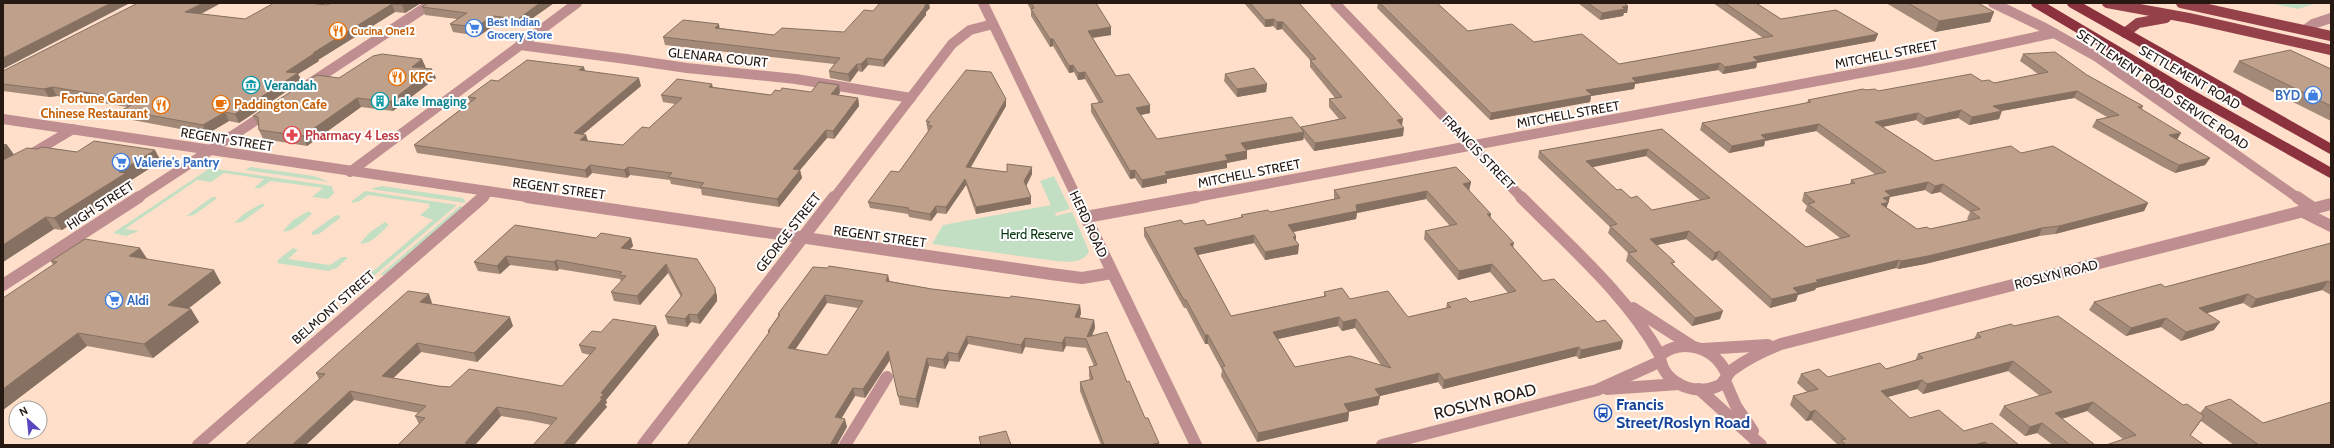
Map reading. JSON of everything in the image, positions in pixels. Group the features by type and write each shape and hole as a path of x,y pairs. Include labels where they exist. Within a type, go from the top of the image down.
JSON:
{"highway":[{"name":"SETTLEMENT ROAD","path":"2036,3 2183,90 2331,173"},
{"name":"SETTLEMENT ROAD","path":"2072,3 2331,149"}],"main road":[{"path":"2107,3 2189,18 2331,50"},
{"path":"2181,3 2216,10"},
{"path":"2186,3 2331,36"},
{"path":"2125,33 2131,26 2149,19 2189,18"},
{"path":"2305,30 2331,44"}],"street":[{"path":"301,90 432,3"},
{"path":"350,172 577,3"},
{"name":"HERD ROAD","path":"983,3 1196,445"},
{"name":"FRANCIS STREET","path":"1335,3 1622,301 1647,332 1659,358"},
{"name":"SETTLEMENT ROAD SERVICE ROAD","path":"1993,3 2054,33 2107,63 2313,208"},
{"path":"2305,30 2313,24 2331,18"},
{"name":"GEORGE STREET","path":"643,445 800,238 958,38 994,27"},
{"name":"MITCHELL STREET","path":"1086,217 1919,62 2054,33"},
{"name":"GLENARA COURT","path":"520,45 687,68 796,79 811,83 911,98"},
{"name":"HIGH STREET","path":"3,285 210,151 278,105"},
{"name":"REGENT STREET","path":"3,119 350,172 1051,274 1082,278 1112,273"},
{"path":"24,158 73,129"},
{"name":"BELMONT STREET","path":"198,445 488,192"},
{"name":"ROSLYN ROAD","path":"1659,358 1664,374 1679,384 1699,390 1719,386 1747,358 1780,344 2331,204"},
{"path":"2301,211 2331,226"},
{"name":"FRANCIS STREET","path":"1622,301 1661,328 1697,348"},
{"name":"ROSLYN ROAD","path":"1597,390 1659,358 1673,347 1697,348 1780,344"},
{"path":"1697,348 1720,360 1725,367 1726,378 1736,406 1762,445"},
{"path":"845,445 887,377"},
{"name":"ROSLYN ROAD","path":"1382,445 1597,390 1679,384"},
{"path":"1699,390 1762,445"}],"green space":[{"path":"2269,3 2317,3 2298,9"},
{"path":"251,167 314,176 329,182 245,170"},
{"path":"210,168 332,186 334,193 328,199 312,197 323,188 271,181 260,188 254,188 264,179 224,173 211,182 197,180 125,229 139,231 126,236 113,233"},
{"name":"Herd Reserve","path":"1054,176 1070,209 1055,213 1056,216 1072,212 1089,252 1083,259 1065,262 932,244 943,225 1051,205 1040,181"},
{"path":"382,186 463,198 466,203 370,189"},
{"path":"365,191 457,205 370,278 366,277 433,220 420,215 430,207 428,206 430,204 368,195 360,201 352,203 352,201"},
{"path":"212,197 217,197 194,215 186,216"},
{"path":"261,204 264,204 264,206 242,222 234,223 245,213"},
{"path":"460,206 464,207 384,275 380,275"},
{"path":"309,211 312,214 298,226 287,231 283,231 293,220"},
{"path":"336,215 340,216 340,218 319,234 312,235 312,232"},
{"path":"385,222 389,225 376,237 368,242 360,243 370,232"},
{"path":"293,248 298,250 288,259 330,265 342,257 348,257 337,268 328,271 277,263 279,259"}],"building":[{"path":"3,3 111,3 3,58"},
{"path":"138,3 203,3 185,12 245,19 274,3 308,3 327,5 331,3 406,3 402,5 392,4 313,53 315,53 286,72 298,73 235,114 225,112 203,125 122,110 139,101 52,87 44,89 3,84 3,71"},
{"path":"428,3 540,3 518,19 493,16 476,27 450,24 467,13 422,7"},
{"path":"880,3 927,3 883,60 867,58 861,64 857,64 848,74 829,71 840,58 663,37 683,20 719,24 715,28 774,35 782,28 844,32 864,10 873,11"},
{"path":"1031,3 1096,3 1111,27 1088,31 1116,76 1129,74 1150,105 1136,108 1157,139 1292,117 1304,132 1241,143 1247,151 1225,155 1228,160 1165,172 1167,175 1142,180 1135,170 1130,171 1091,104 1103,102 1085,72 1078,73 1073,65 1069,66 1053,39 1050,39 1031,9 1034,8"},
{"path":"1250,3 1299,3 1403,119 1397,120 1404,128 1315,143 1301,127 1346,118 1329,99 1342,97 1310,60 1316,59 1283,22 1277,22 1274,19 1265,20"},
{"path":"1380,3 1437,3 1468,31 1512,24 1534,42 1582,34 1619,64 1773,36 1725,3 1756,3 1781,19 1836,10 1878,34 1753,57 1758,61 1725,67 1720,63 1632,78 1636,82 1586,90 1592,95 1491,113"},
{"path":"1588,3 1624,3 1628,6 1622,7 1625,9 1602,13"},
{"path":"1908,3 1978,3 1994,12 1939,21"},
{"path":"2290,50 2331,69 2331,106 2239,61"},
{"path":"2055,52 2087,75 2143,106 2138,107 2181,133 2169,135 2210,158 2179,165 2167,159 2096,120 2119,115 2077,91 1993,106 2002,111 1972,117 1961,110 1926,118 1918,113 1875,122 1935,161 2011,146 2021,153 2053,146 2148,203 2059,226 2042,228 1928,256 1901,261 1899,260 1816,280 1818,282 1793,288 1798,293 1772,299 1719,251 1715,253 1689,231 1650,239 1675,262 1671,263 1723,311 1695,318 1628,253 1637,251 1610,226 1617,224 1539,151 1662,129 1806,247 1850,236 1808,204 1815,202 1804,193 1855,183 1851,180 1886,172 1819,124 1761,135 1766,139 1732,146 1702,123 1811,102 1808,100 1863,89 1875,89 1878,91 1971,74 1982,81 1989,80 1994,83 2048,72 2023,54","holes":["1648,149 1710,198 1652,210 1637,196 1631,198 1621,189 1617,190 1586,161","1928,182 1935,186 1943,184 1980,209 1971,211 1980,218 1930,229 1927,227 1917,229 1881,204 1889,202 1883,198 1891,196 1885,191"]},
{"path":"382,54 422,59 412,67 432,69 390,102 357,98 303,136 259,130 258,117 253,116 317,75 339,78 373,56"},
{"path":"527,60 584,67 579,70 639,78 574,133 586,135 580,140 623,145 642,127 649,128 682,98 661,95 677,79 712,84 709,87 771,95 775,90 780,91 782,88 811,92 819,82 839,85 831,94 858,98 833,131 826,130 793,169 800,170 777,199 700,187 704,183 668,177 672,173 628,167 624,170 590,165 585,170 414,145 476,98 468,97 491,80 498,81"},
{"path":"1254,68 1267,84 1237,89 1225,74"},
{"path":"966,70 991,72 1006,99 966,167 1007,172 1007,164 1032,167 1024,181 1031,197 976,207 965,179 946,207 936,206 930,214 908,210 909,208 868,202 891,171 899,172 932,126 927,125 930,122 926,121"},
{"path":"94,141 155,150 119,172 126,173 54,218 46,217 3,245 3,160 27,148 37,149 42,147 77,152"},
{"path":"1456,167 1471,182 1463,184 1491,214 1487,214 1514,243 1510,244 1543,281 1554,279 1597,322 1605,320 1623,341 1581,350 1579,347 1444,380 1439,373 1375,389 1380,396 1344,404 1349,412 1258,433 1222,367 1225,366 1208,335 1205,335 1186,300 1184,300 1144,228 1181,220 1184,224 1204,220 1207,225 1243,217 1241,215 1268,210 1270,212 1340,198 1334,190","holes":["1427,191 1457,224 1425,231 1459,271 1492,264 1516,291 1470,302 1466,298 1447,303 1451,307 1408,317 1388,291 1350,299 1342,288 1324,292 1326,296 1231,316 1194,248 1254,235 1265,252 1299,245 1293,237 1296,236 1288,225 1357,211 1356,205","1339,317 1343,322 1356,319 1391,368 1350,356 1295,367 1273,332"]},
{"path":"515,225 596,238 601,233 631,238 621,248 697,259 715,288 715,293 697,315 689,314 685,319 665,316 682,295 666,264 637,296 611,292 626,276 619,275 622,272 556,260 554,262 506,256 497,266 474,262"},
{"name":"Aldi","path":"85,239 140,248 129,256 214,270 168,305 191,309 144,344 78,333 3,389 3,298 57,262 51,261"},
{"path":"2331,243 2331,283 2328,281 2256,299 2248,294 2199,308 2220,322 2186,332 2166,318 2131,328 2094,302 2161,284 2165,287"},
{"path":"829,266 888,275 886,281 932,289 1010,298 1011,296 1080,305 1075,317 1094,320 1087,337 1107,332 1127,382 1129,381 1145,418 1148,418 1159,443 1149,445 1104,445 1080,382 1093,379 1089,367 1097,365 1086,339 1065,337 1062,343 1025,338 1021,345 967,336 958,354 948,352 943,360 927,358 916,399 898,396 888,351 863,389 853,388 835,417 845,419 830,445 687,445 770,331 768,331 780,315 778,314 813,267 827,268","holes":["825,295 863,301 827,355 788,348"]},
{"path":"408,291 429,294 420,302 510,317 474,353 417,343 382,376 438,386 450,387 469,369 562,386 596,348 579,345 592,331 601,332 613,319 656,326 601,393 604,394 600,398 603,398 563,445 533,445 557,418 497,407 465,443 477,445 398,445 425,418 415,416 426,406 350,391 292,445 245,445 325,374 316,373"},
{"path":"2058,316 2183,405 2187,404 2204,416 2190,435 2204,445 2106,445 2136,435 2093,402 2055,413 2095,445 2070,445 2042,423 2030,427 2004,406 2052,392 2013,361 1927,384 1922,380 1881,391 1910,418 1939,410 1964,431 1992,423 2019,445 1989,445 1985,442 1974,445 1846,445 1841,440 1846,439 1815,410 1810,412 1793,396 1818,389 1801,374 1819,369 1828,377 1880,363 1886,369 1923,358 1918,354 1981,337 1977,333 2011,324 2014,326"},
{"path":"2230,399 2263,423 2331,402 2331,445 2259,445 2205,407"},
{"path":"1006,431 1011,445 981,445 979,437"}],"place":[{"name":"Best Indian Grocery Store","path":"474,28"},
{"name":"Cucina One12","path":"338,31"},
{"name":"KFC","path":"397,77"},
{"name":"Verandah","path":"251,85"},
{"name":"BYD","path":"2313,95"},
{"name":"Lake Imaging","path":"380,101"},
{"name":"Paddington Cafe","path":"221,104"},
{"name":"Fortune Garden Chinese Restaurant","path":"161,105"},
{"name":"Pharmacy 4 Less","path":"292,135"},
{"name":"Valerie's Pantry","path":"121,162"},
{"name":"Aldi","path":"114,300"},
{"name":"Francis Street/Roslyn Road","path":"1603,413"}]}
